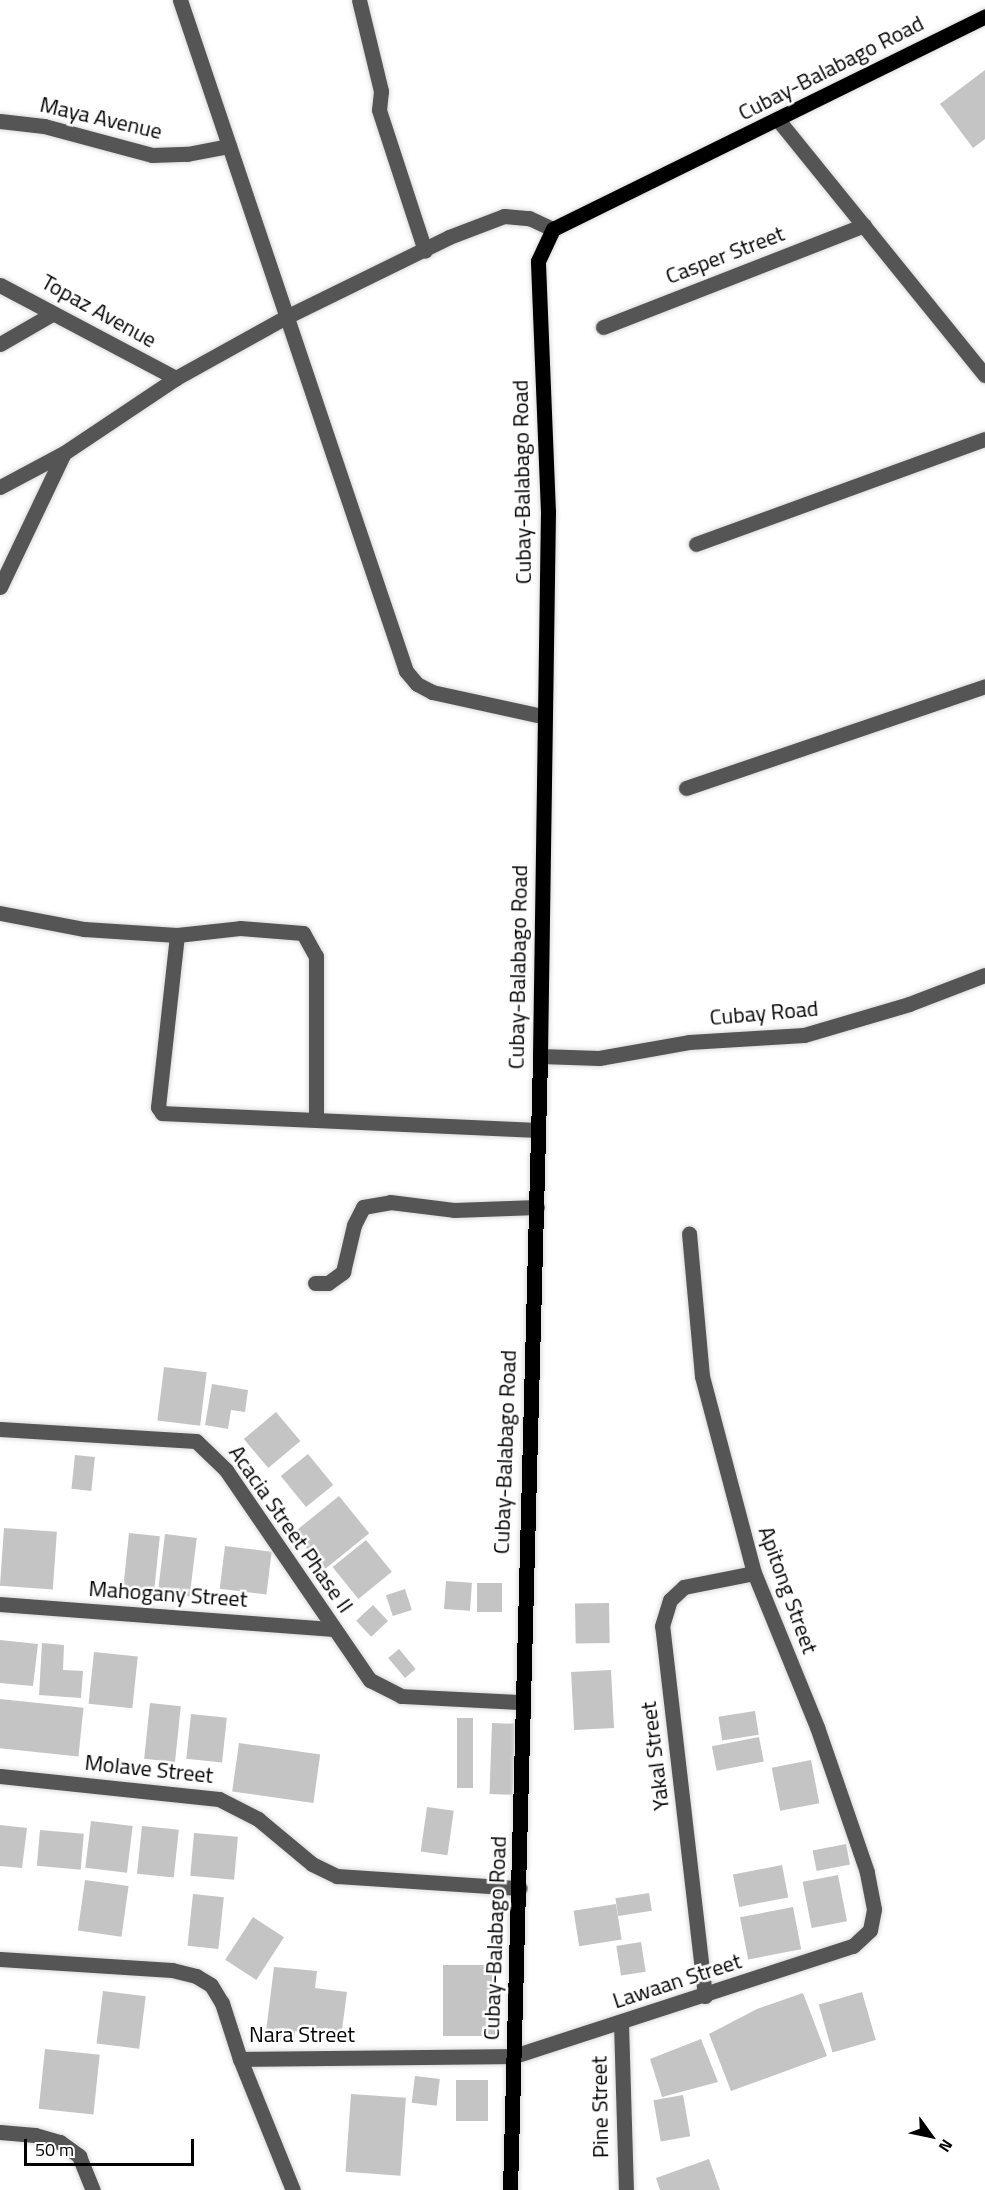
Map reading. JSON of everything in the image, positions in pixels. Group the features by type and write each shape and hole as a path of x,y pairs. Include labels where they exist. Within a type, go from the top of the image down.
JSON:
{"main road":[{"name":"Cubay-Balabago Road","path":"510,2190 520,1888 521,1702 537,1207 542,716 548,512 538,261 553,229 779,120 985,16"}],"street":[{"path":"180,0 406,671 417,684 432,692 542,716"},
{"path":"359,0 381,92 379,110 425,251"},
{"path":"779,120 985,375"},
{"name":"Maya Avenue","path":"0,121 44,126 152,155 187,154 229,146"},
{"path":"0,487 64,453 176,378 288,316 477,225 504,216 529,218 553,229"},
{"name":"Casper Street","path":"603,327 864,225"},
{"name":"Topaz Avenue","path":"0,285 24,294 52,314 176,378"},
{"path":"0,344 52,314"},
{"path":"696,544 985,439"},
{"path":"0,587 64,453"},
{"path":"686,788 985,686"},
{"path":"0,913 84,929 177,935 240,928 303,933 310,942 317,969 316,1118"},
{"path":"177,935 158,1107 162,1113 316,1118 536,1130"},
{"name":"Cubay Road","path":"540,1056 599,1058 689,1042 804,1035 909,1004 985,975"},
{"path":"315,1283 328,1283 343,1272 354,1225 363,1207 390,1202 454,1210 537,1207"},
{"name":"Apitong Street","path":"689,1234 702,1376 754,1573 817,1727 867,1872 874,1909 870,1930 853,1946"},
{"name":"Acacia Street Phase II","path":"0,1429 196,1441 226,1470 370,1680 385,1690 401,1696 521,1702"},
{"name":"Yakal Street","path":"705,1996 663,1626 670,1600 684,1587 754,1573"},
{"name":"Mahogany Street","path":"0,1604 333,1629"},
{"name":"Molave Street","path":"0,1776 219,1799 258,1819 312,1864 337,1876 520,1888"},
{"name":"Lawaan Street","path":"514,2056 621,2024 853,1946"},
{"name":"Nara Street","path":"0,1959 172,1970 196,1976 211,1985 222,2003 240,2059 514,2056"},
{"name":"Pine Street","path":"621,2024 626,2190"},
{"path":"240,2059 293,2190"},
{"path":"0,2132 60,2142 79,2156 93,2190"}],"building":[{"path":"985,70 985,139 973,148 940,104"},
{"path":"164,1367 207,1372 200,1426 157,1421"},
{"path":"212,1384 248,1390 245,1412 231,1410 228,1429 205,1425"},
{"path":"276,1412 300,1441 268,1468 244,1439"},
{"path":"308,1454 333,1485 306,1507 281,1476"},
{"path":"75,1455 95,1457 91,1491 71,1489"},
{"path":"339,1496 369,1533 324,1570 294,1533"},
{"path":"4,1528 57,1532 53,1590 0,1586"},
{"path":"129,1533 160,1536 154,1592 123,1589"},
{"path":"165,1534 197,1538 190,1596 158,1593"},
{"path":"366,1540 392,1572 358,1599 333,1567"},
{"path":"225,1546 272,1552 266,1594 220,1589"},
{"path":"446,1581 472,1583 470,1611 444,1609"},
{"path":"477,1583 502,1583 502,1612 477,1612"},
{"path":"405,1589 412,1610 393,1616 386,1595"},
{"path":"609,1603 610,1643 576,1644 575,1604"},
{"path":"373,1605 388,1621 371,1637 356,1621"},
{"path":"0,1640 38,1644 33,1686 0,1683"},
{"path":"42,1643 64,1645 63,1670 83,1671 81,1698 39,1695"},
{"path":"399,1649 416,1669 405,1678 388,1658"},
{"path":"94,1652 138,1657 132,1708 89,1704"},
{"path":"611,1670 614,1728 574,1730 571,1672"},
{"path":"0,1699 84,1708 78,1757 0,1748"},
{"path":"150,1703 181,1706 175,1762 144,1759"},
{"path":"755,1711 759,1735 722,1740 718,1717"},
{"path":"191,1714 227,1718 222,1763 186,1759"},
{"path":"457,1718 473,1718 473,1788 457,1788"},
{"path":"492,1723 515,1724 513,1795 490,1794"},
{"path":"759,1737 764,1762 717,1771 712,1746"},
{"path":"239,1743 320,1754 313,1803 232,1792"},
{"path":"811,1760 819,1803 780,1811 772,1768"},
{"path":"427,1807 454,1811 447,1855 421,1852"},
{"path":"91,1821 133,1826 127,1873 85,1868"},
{"path":"0,1825 27,1828 22,1868 0,1866"},
{"path":"142,1826 179,1830 174,1878 137,1874"},
{"path":"40,1830 84,1834 81,1870 37,1866"},
{"path":"194,1833 238,1837 234,1880 190,1876"},
{"path":"846,1844 850,1865 817,1871 813,1850"},
{"path":"782,1865 788,1897 739,1907 733,1875"},
{"path":"838,1875 847,1921 812,1928 803,1882"},
{"path":"85,1880 129,1886 121,1937 78,1931"},
{"path":"649,1893 652,1911 618,1916 615,1898"},
{"path":"193,1894 224,1897 218,1949 188,1946"},
{"path":"616,1904 622,1940 579,1946 574,1911"},
{"path":"793,1907 801,1949 748,1960 740,1917"},
{"path":"253,1917 284,1937 256,1980 225,1960"},
{"path":"641,1942 646,1972 621,1976 616,1946"},
{"path":"443,1965 495,1965 495,2036 443,2036"},
{"path":"274,1967 317,1971 315,1988 347,1992 341,2037 295,2031 294,2043 265,2040"},
{"path":"103,1991 146,1996 139,2049 97,2044"},
{"path":"862,1992 876,2040 833,2052 819,2004"},
{"path":"803,1993 827,2056 731,2091 709,2034 757,2009"},
{"path":"701,2039 718,2082 662,2097 650,2059"},
{"path":"45,2049 100,2055 93,2114 39,2109"},
{"path":"415,2076 440,2079 437,2106 412,2103"},
{"path":"456,2080 488,2080 488,2121 456,2121"},
{"path":"351,2094 406,2098 400,2176 346,2172"},
{"path":"683,2095 690,2136 661,2142 653,2100"},
{"path":"709,2159 720,2190 660,2190 656,2178"}]}
